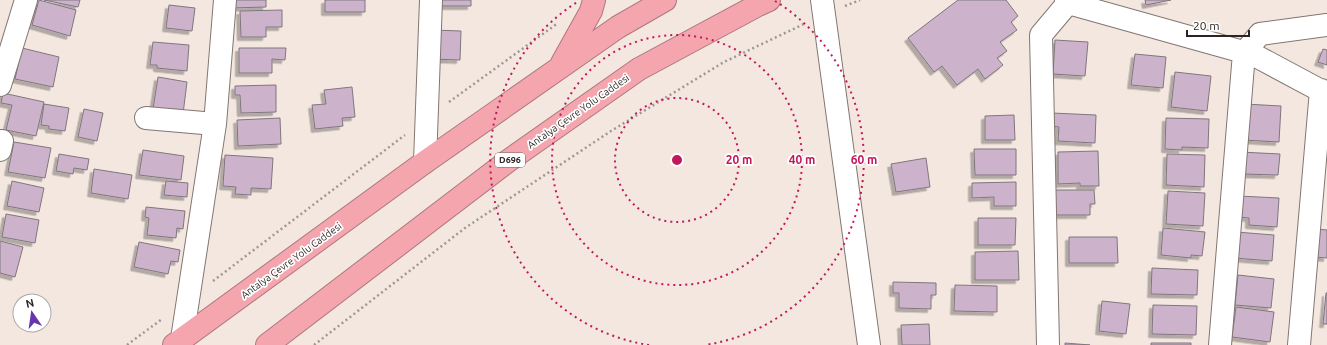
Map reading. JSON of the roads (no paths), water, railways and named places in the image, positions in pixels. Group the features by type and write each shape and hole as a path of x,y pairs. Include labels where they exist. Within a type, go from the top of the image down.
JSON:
{"highway":[{"path":"558,70 591,12 594,0"},
{"name":"Antalya Çevre Yolu Caddesi","path":"178,342 425,162 618,27 664,0"},
{"name":"Antalya Çevre Yolu Caddesi","path":"267,345 508,161 639,69 769,0"}],"street":[{"path":"0,85 26,0"},
{"path":"178,342 188,299 215,124 225,0"},
{"path":"425,162 431,0"},
{"path":"1048,345 1041,35 1067,1 1254,55 1324,92 1299,345"},
{"path":"823,7 870,345"},
{"path":"1220,345 1244,53 1260,34 1327,25"},
{"path":"146,118 215,124"},
{"path":"0,141 2,141 0,150"}]}
